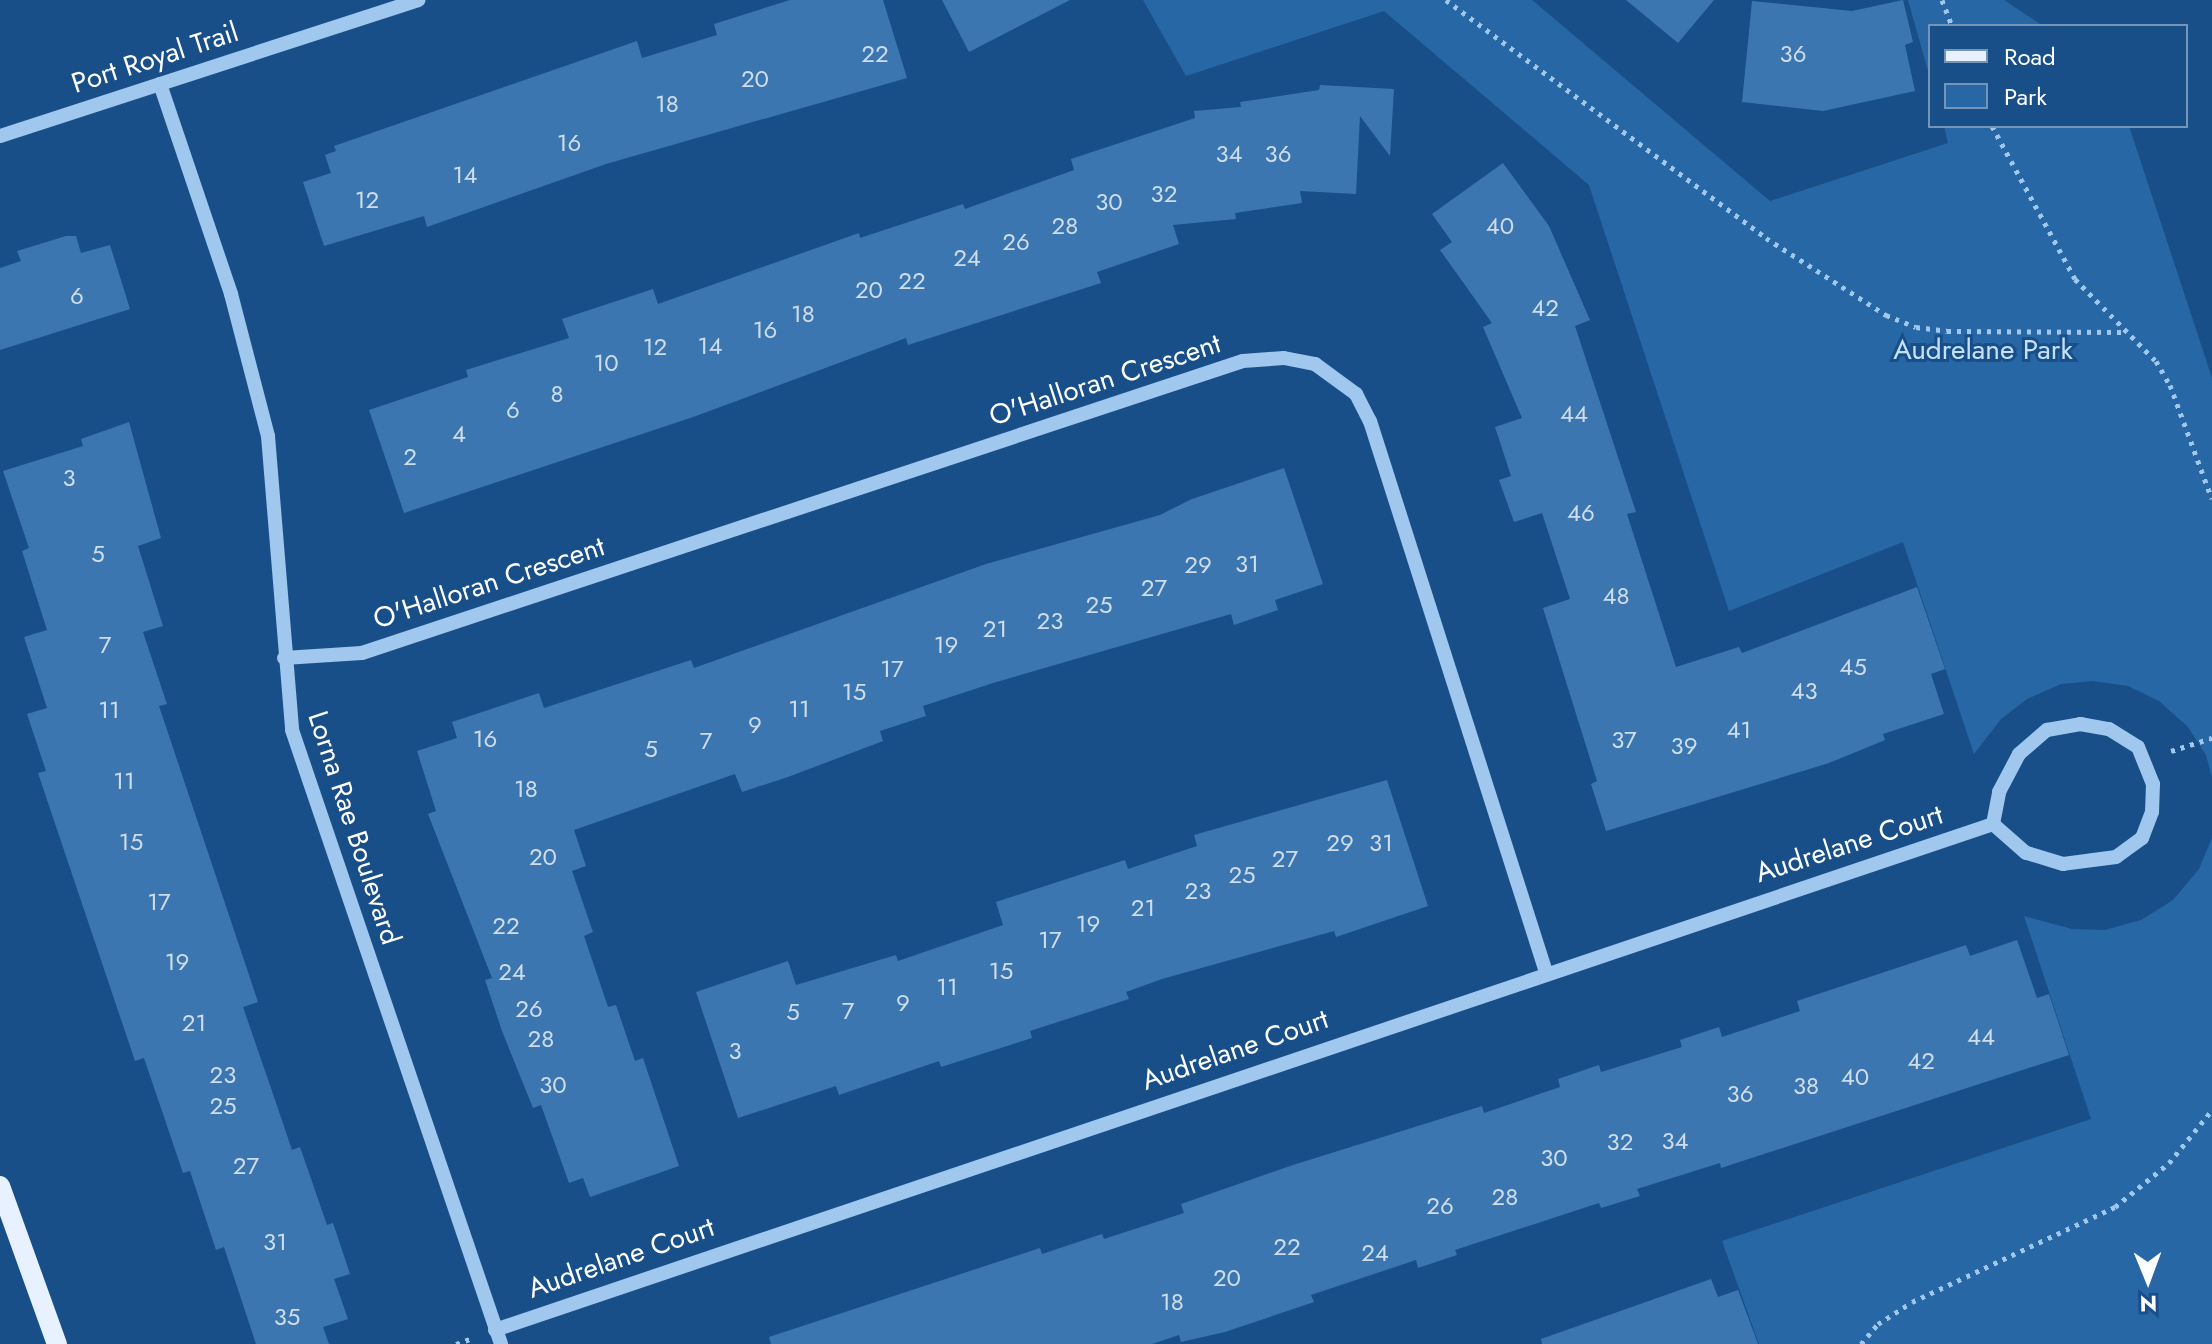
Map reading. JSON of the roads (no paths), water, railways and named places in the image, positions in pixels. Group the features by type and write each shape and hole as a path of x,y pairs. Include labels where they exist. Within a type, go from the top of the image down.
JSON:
{"main road":[{"path":"0,1186 57,1344"}],"street":[{"name":"Port Royal Trail","path":"0,136 418,0"},
{"name":"Lorna Rae Boulevard","path":"160,84 210,224 268,436 292,730 312,798 498,1337"},
{"name":"O'Halloran Crescent","path":"284,658 362,653 1243,361 1284,358 1315,364 1356,394 1370,421 1546,972"},
{"path":"2080,724 2109,729 2138,747 2147,759 2152,812 2142,838 2116,857 2063,864 2026,853 1993,824 1999,792 2019,754 2047,730 2080,724"},
{"name":"Audrelane Court","path":"498,1337 1546,972 1993,824"}],"park label":[{"name":"Audrelane Park","path":"1983,350"}]}
